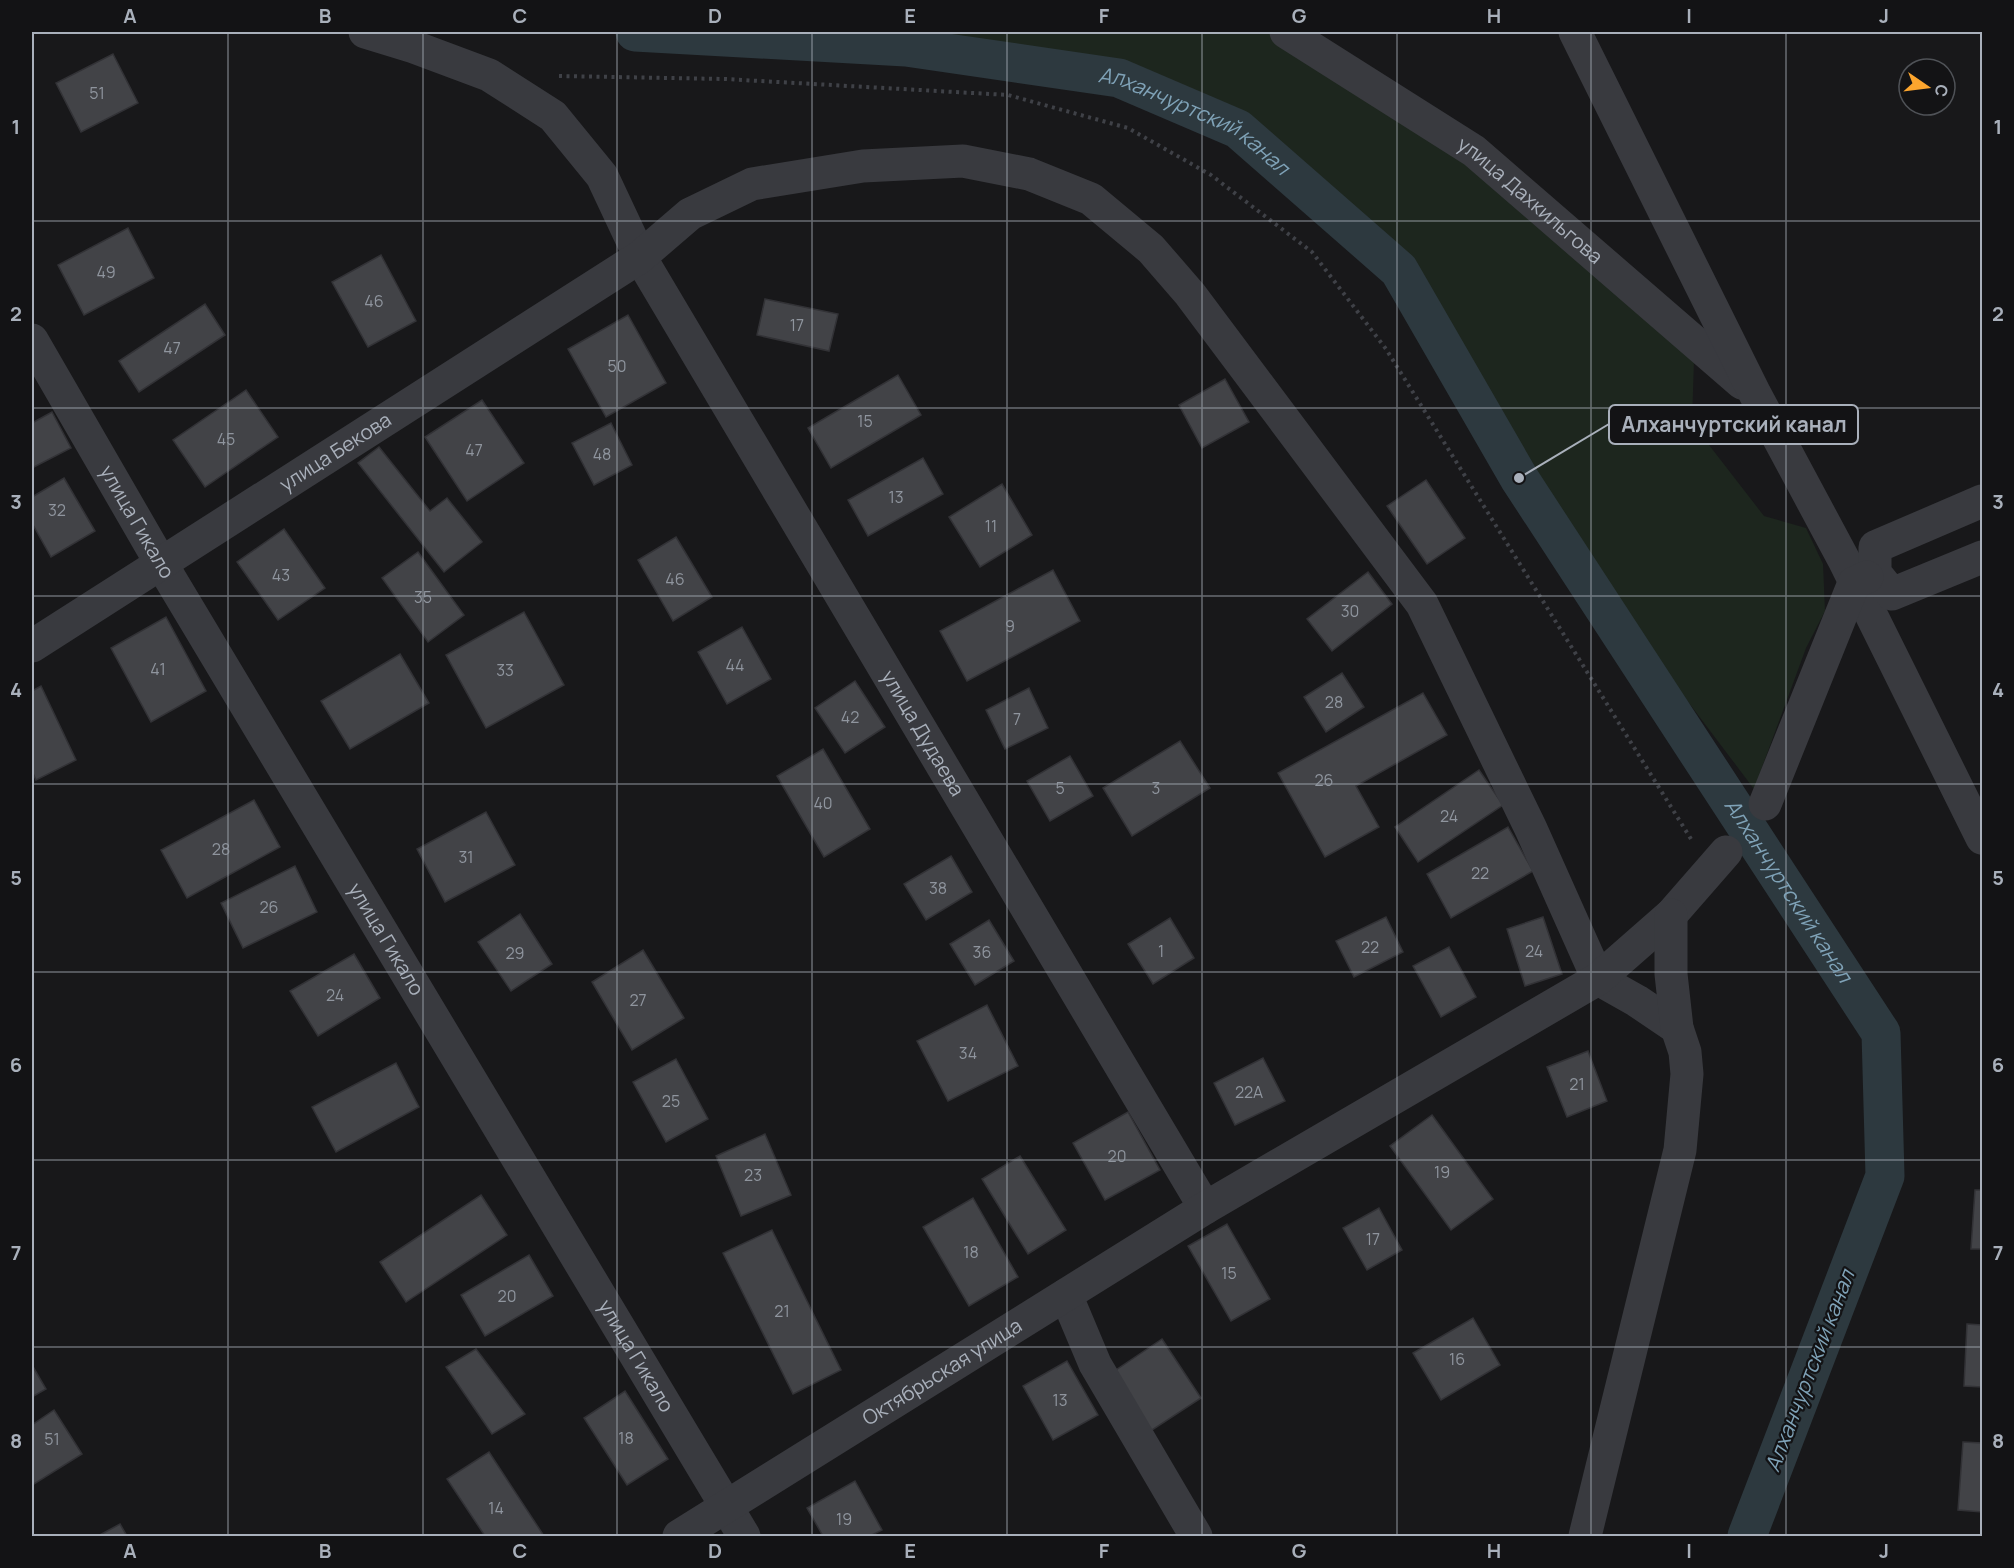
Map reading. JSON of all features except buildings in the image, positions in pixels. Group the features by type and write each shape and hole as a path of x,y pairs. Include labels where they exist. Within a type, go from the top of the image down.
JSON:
{"street":[{"name":"улица Дудаева","path":"365,32 414,47 489,75 553,116 602,176 640,258 1205,1208"},
{"name":"улица Дахкильгова","path":"1286,32 1474,152 1755,394"},
{"path":"1575,32 1755,394 1809,494 1864,578 1983,838"},
{"name":"улица Бекова","path":"32,646 640,258 690,214 752,184 863,166 963,161 1029,174 1091,199 1151,249 1190,294 1422,604 1598,979"},
{"name":"улица Гикало","path":"32,340 162,565 744,1536"},
{"path":"1765,804 1864,578 1875,547 1983,501"},
{"path":"1864,578 1892,594 1983,557"},
{"name":"Октябрьская улица","path":"680,1536 1205,1208 1598,979 1671,915 1726,852"},
{"path":"1585,1536 1680,1150 1687,1074 1685,1052 1677,1028 1671,975 1671,915"},
{"path":"1598,979 1637,1001 1677,1028"},
{"path":"1066,1295 1095,1364 1196,1536"}],"shaded area":[{"path":"652,32 1286,32 1474,151 1694,360 1692,423 1764,516 1806,528 1823,564 1825,611 1806,648 1754,789 1519,478 1399,270 1238,129 1119,78 906,47"}],"waterway":[{"name":"Алханчуртский канал","path":"635,32 906,47 1119,78 1238,129 1399,270 1519,478 1881,1033 1885,1176 1747,1536"}],"place":[{"name":"Алханчуртский канал","path":"1519,478"}]}
